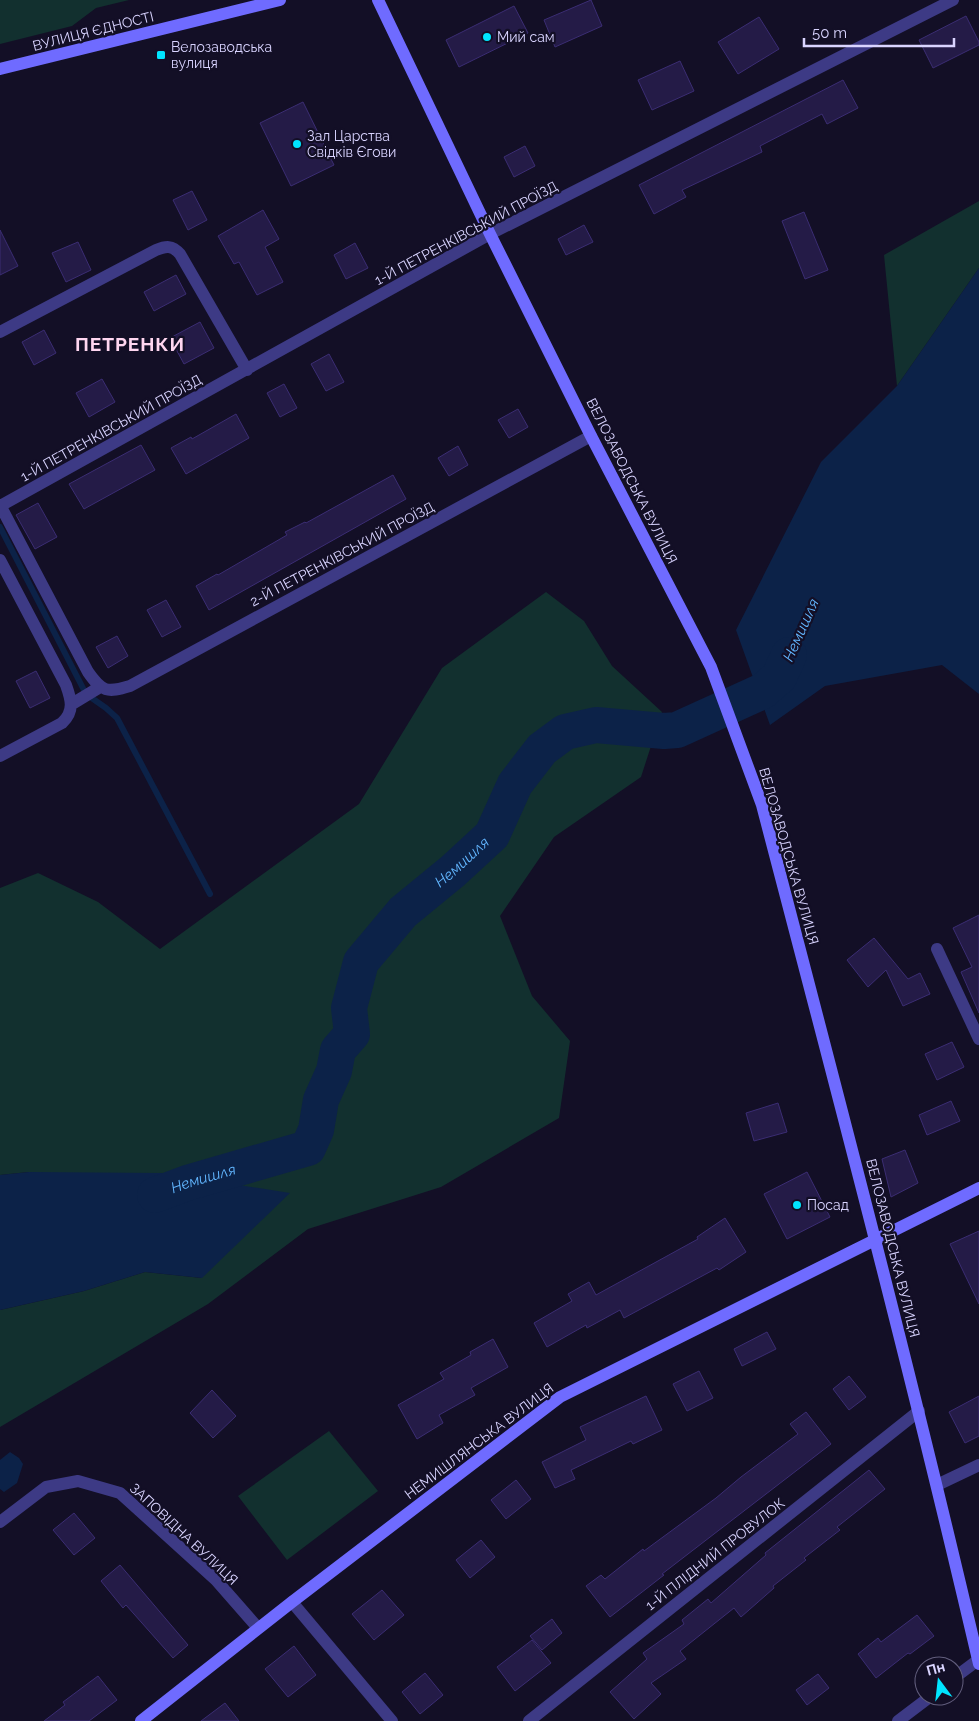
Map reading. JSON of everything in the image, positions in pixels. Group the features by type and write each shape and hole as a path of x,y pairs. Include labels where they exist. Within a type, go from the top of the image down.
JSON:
{"street":[{"name":"ВУЛИЦЯ ЄДНОСТІ","path":"0,69 280,0"},
{"name":"ВЕЛОЗАВОДСЬКА ВУЛИЦЯ","path":"378,0 490,234 591,436 711,668 747,762 765,815 876,1239 937,1485 978,1662"},
{"name":"1-Й ПЕТРЕНКІВСЬКИЙ ПРОЇЗД","path":"0,505 490,234 953,0"},
{"path":"0,332 156,250 170,247 176,249 180,254 247,370"},
{"name":"2-Й ПЕТРЕНКІВСЬКИЙ ПРОЇЗД","path":"99,689 110,691 130,686 591,436"},
{"path":"0,505 88,672 99,689 74,705 65,720 0,756"},
{"path":"0,560 66,685 74,705"},
{"path":"937,949 979,1039"},
{"name":"НЕМИШЛЯНСЬКА ВУЛИЦЯ","path":"141,1721 258,1628 560,1397 979,1188"},
{"name":"1-Й ПЛІДНИЙ ПРОВУЛОК","path":"529,1721 919,1411"},
{"path":"937,1485 979,1465"},
{"name":"ЗАПОВІДНА ВУЛИЦЯ","path":"0,1522 46,1487 78,1481 120,1493 216,1580 258,1628"},
{"path":"292,1602 392,1721"},
{"path":"964,1671 978,1662"},
{"path":"898,1721 918,1706"}],"green space":[{"path":"0,0 129,0 96,8 72,26 0,44"},
{"path":"979,201 979,268 897,386 884,255"},
{"path":"546,592 584,621 612,666 662,712 641,777 554,837 500,916 532,996 570,1041 559,1118 441,1187 308,1229 208,1304 0,1427 0,1310 84,1291 145,1272 202,1278 29,1172 0,1175 0,888 38,873 98,902 160,949 359,804 442,668"},
{"path":"329,1431 378,1491 287,1560 238,1496"}],"water":[{"path":"979,268 979,694 942,665 825,686 770,725 736,630 821,462 897,386"},
{"path":"29,1172 163,1173 290,1193 202,1278 145,1272 84,1291 0,1310 0,1175"},
{"path":"10,1452 19,1458 23,1464 17,1483 4,1492 0,1489 0,1460"}],"building":[{"path":"591,0 602,26 555,47 544,20"},
{"name":"Мий сам","path":"514,6 528,33 459,67 446,40"},
{"path":"966,16 979,45 933,68 919,40"},
{"path":"759,17 779,49 738,74 718,42"},
{"path":"680,61 694,91 652,110 638,80"},
{"path":"843,80 858,108 827,124 822,114 760,146 762,152 682,190 686,197 654,214 639,185"},
{"name":"Зал Царства Свідків Єгови","path":"303,102 334,165 291,186 260,123"},
{"path":"525,146 535,166 514,177 504,157"},
{"path":"192,191 207,220 188,230 173,200"},
{"path":"263,210 279,239 265,247 283,282 257,295 239,262 234,264 218,236"},
{"path":"804,212 828,270 805,279 782,221"},
{"path":"584,225 593,242 566,255 558,239"},
{"path":"0,230 18,266 0,275"},
{"path":"78,242 91,270 66,282 52,253"},
{"path":"355,243 368,268 346,279 334,255"},
{"path":"176,275 186,294 154,311 144,292"},
{"path":"200,322 214,348 184,364 170,338"},
{"path":"44,330 56,353 34,365 22,342"},
{"path":"329,354 344,382 326,391 311,364"},
{"path":"102,379 115,402 89,417 76,393"},
{"path":"284,384 297,408 280,417 267,393"},
{"path":"518,409 528,427 509,438 498,420"},
{"path":"236,414 249,438 186,474 171,448 191,437 192,439"},
{"path":"141,445 155,470 84,509 69,484"},
{"path":"458,446 468,465 449,476 438,458"},
{"path":"393,475 406,499 209,610 196,586 287,535 285,532 306,523"},
{"path":"38,503 57,537 35,549 16,515"},
{"path":"166,600 181,627 162,637 147,610"},
{"path":"117,636 128,656 108,668 96,647"},
{"path":"36,671 50,698 30,708 16,681"},
{"path":"979,915 979,1013 961,972 972,967 953,928"},
{"path":"874,938 908,979 920,973 930,994 903,1006 886,970 868,987 847,960"},
{"path":"952,1042 964,1067 937,1080 925,1054"},
{"path":"951,1101 960,1121 927,1135 919,1115"},
{"path":"778,1103 787,1132 754,1141 746,1113"},
{"path":"905,1150 918,1183 891,1197 882,1159"},
{"name":"Посад","path":"807,1172 830,1217 787,1239 764,1194"},
{"path":"725,1218 746,1252 719,1270 717,1268 624,1318 620,1310 587,1328 586,1325 547,1347 534,1323 572,1301 568,1294 589,1282 596,1295 698,1239 697,1237"},
{"path":"979,1231 979,1304 950,1244"},
{"path":"767,1332 776,1349 742,1366 734,1349"},
{"path":"493,1339 508,1367 471,1388 475,1395 439,1415 443,1423 417,1439 398,1405 444,1379 440,1373 471,1355 470,1352"},
{"path":"699,1371 713,1398 687,1411 673,1384"},
{"path":"849,1376 866,1397 849,1410 833,1389"},
{"path":"212,1390 236,1416 213,1438 190,1413"},
{"path":"646,1396 662,1430 633,1444 631,1441 571,1470 575,1479 555,1488 542,1462 586,1440 580,1427"},
{"path":"979,1396 979,1436 965,1443 949,1412"},
{"path":"806,1412 831,1444 662,1574 664,1575 610,1617 586,1586 601,1575 605,1579 643,1549 644,1551 716,1498 798,1434 790,1424"},
{"path":"869,1470 885,1489 837,1527 840,1530 804,1558 806,1560 773,1586 774,1588 741,1617 734,1608 680,1651 686,1659 651,1683 661,1694 634,1719 610,1692 647,1659 643,1653 684,1624 682,1620 708,1599 711,1603 766,1555 765,1553"},
{"path":"516,1480 531,1499 506,1519 491,1500"},
{"path":"74,1513 95,1538 74,1555 53,1530"},
{"path":"481,1540 495,1557 470,1578 456,1560"},
{"path":"120,1565 188,1645 173,1658 126,1605 123,1608 101,1581"},
{"path":"382,1590 404,1615 374,1640 352,1614"},
{"path":"917,1615 934,1636 876,1678 858,1654 878,1638 881,1642"},
{"path":"552,1619 562,1633 542,1650 530,1636"},
{"path":"532,1640 551,1663 515,1691 497,1667"},
{"path":"294,1646 316,1675 288,1697 265,1669"},
{"path":"425,1673 443,1695 420,1714 402,1692"},
{"path":"818,1674 829,1688 807,1705 796,1690"},
{"path":"98,1676 117,1700 89,1721 44,1721 65,1705 63,1702"},
{"path":"225,1703 239,1721 201,1721"}],"waterway":[{"path":"0,527 86,694 117,718 210,894"},
{"name":"Немишля","path":"155,1195 187,1183 308,1148 316,1130 321,1100 334,1071 338,1050 352,1034 349,1008 361,962 403,912 453,871 492,835 515,784 542,749 565,732 596,725 664,731 677,730 763,691 779,677 789,655"}],"place":[{"name":"Мий сам","path":"487,37"},
{"name":"Велозаводська вулиця","path":"161,55"},
{"name":"Зал Царства Свідків Єгови","path":"297,144"},
{"name":"Посад","path":"797,1205"}],"district":[{"name":"ПЕТРЕНКИ","path":"130,344"}]}
